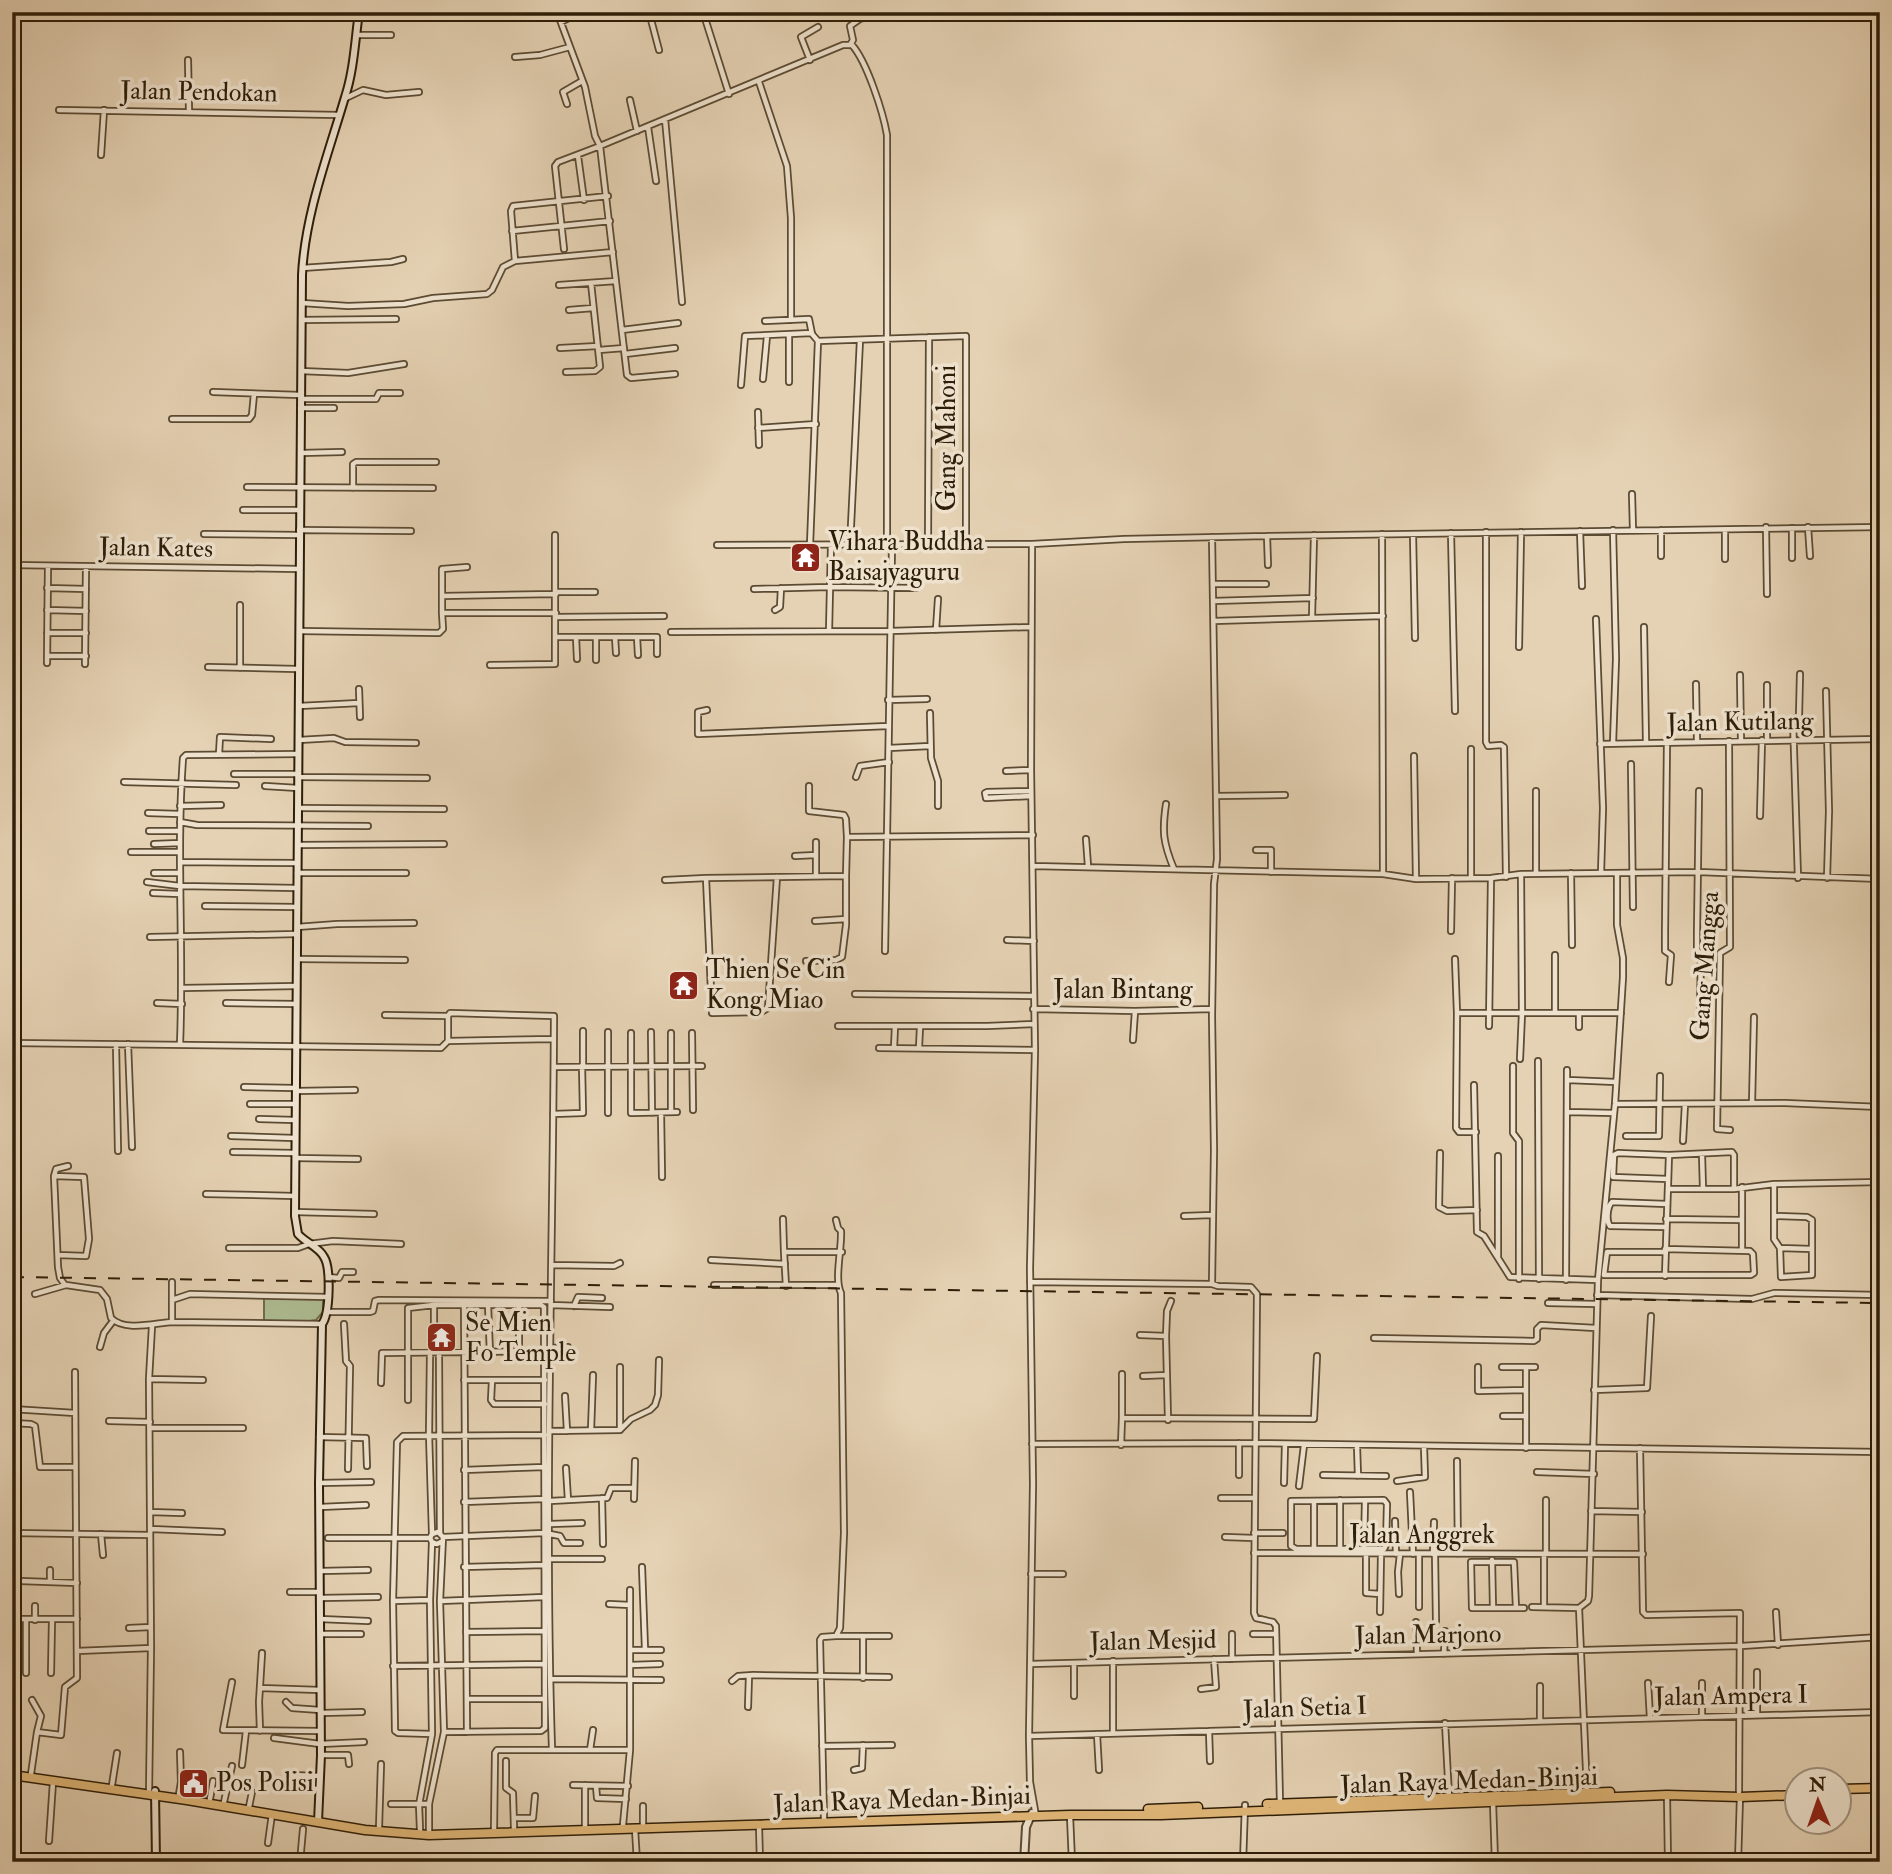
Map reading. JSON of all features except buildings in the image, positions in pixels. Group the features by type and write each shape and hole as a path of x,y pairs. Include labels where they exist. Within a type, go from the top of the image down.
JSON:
{"highway":[{"name":"Jalan Raya Medan-Binjai","path":"12,1773 112,1785 272,1814 424,1831 494,1829 514,1823 586,1826 759,1825 1493,1801 1587,1792 1740,1794"},
{"name":"Jalan Raya Medan-Binjai","path":"12,1773 53,1781 179,1794 379,1832 429,1835 824,1819 1161,1815 1280,1804 1449,1797 1784,1793"},
{"path":"1854,1791 1880,1790"}],"main road":[{"path":"318,1820 321,1755 319,1437 322,1324 327,1312 328,1297 327,1264 323,1255 297,1231 295,1212 301,303 302,268 309,222 345,98 359,12"},
{"path":"152,1793 156,1862"},
{"path":"1024,1862 1026,1827 1030,1815"}],"street":[{"path":"557,12 582,81 596,140 600,146 628,376 675,374"},
{"path":"561,22 581,12"},
{"path":"649,12 659,50"},
{"path":"703,12 729,94"},
{"path":"564,249 555,166 558,162 850,45 853,40 850,26 860,19 883,13"},
{"path":"810,60 801,37 818,27"},
{"path":"356,35 391,35"},
{"path":"850,45 855,48 869,79 886,130 890,631 885,951"},
{"path":"515,57 540,55 570,47"},
{"path":"188,60 189,111"},
{"path":"567,104 563,92 582,81"},
{"path":"758,82 787,166 791,218 791,320"},
{"path":"345,98 363,90 386,95 419,92"},
{"path":"630,100 637,131"},
{"name":"Jalan Pendokan","path":"59,110 339,115"},
{"path":"101,155 104,110"},
{"path":"665,120 682,302"},
{"path":"648,127 656,181"},
{"path":"578,156 584,200"},
{"path":"515,261 511,209 513,206 584,200 608,195"},
{"path":"512,231 610,222"},
{"path":"301,303 348,306 404,304 433,298 483,295 492,290 503,267 515,261 613,252"},
{"path":"302,268 403,259"},
{"path":"559,285 616,281"},
{"path":"566,372 598,370 591,283"},
{"path":"569,310 593,308"},
{"path":"301,317 312,321 396,320"},
{"path":"765,321 809,319 812,333 818,341 810,545"},
{"path":"622,330 678,323"},
{"path":"741,385 743,338 812,333"},
{"path":"789,335 789,382"},
{"name":"Gang Mahoni","path":"929,337 964,335 967,339 967,544"},
{"path":"763,379 767,336"},
{"path":"818,341 929,337 928,544"},
{"path":"850,546 860,341"},
{"path":"561,348 624,351 675,348"},
{"path":"300,371 348,373 404,363"},
{"path":"213,392 376,399 380,393 400,393"},
{"path":"172,419 249,419 252,415 254,394"},
{"path":"300,408 334,408"},
{"path":"758,412 759,445"},
{"path":"758,428 816,424"},
{"path":"300,453 342,452"},
{"path":"353,488 353,464 356,462 436,462"},
{"path":"247,487 433,488"},
{"path":"1632,494 1633,530"},
{"path":"243,510 299,510"},
{"path":"1766,527 1767,594"},
{"path":"1808,527 1810,556"},
{"path":"717,545 1032,544 1212,537 1880,527"},
{"path":"1792,528 1792,558"},
{"path":"1613,530 1616,659 1613,743"},
{"path":"1661,530 1661,556"},
{"path":"1725,530 1725,559"},
{"path":"204,534 411,531"},
{"path":"1580,531 1582,586"},
{"path":"1486,532 1487,746 1503,747 1506,877"},
{"path":"1518,647 1521,532"},
{"path":"1451,533 1455,711"},
{"path":"1382,534 1383,874"},
{"path":"1413,534 1415,638"},
{"path":"490,665 555,664 555,535"},
{"path":"1312,617 1314,535"},
{"path":"1267,536 1268,565"},
{"path":"1212,537 1217,871 1214,884 1212,1009 1212,1283"},
{"path":"1030,1815 1030,1282 1035,1050 1031,794 1032,544"},
{"path":"829,631 831,546"},
{"name":"Jalan Kates","path":"12,565 299,569"},
{"path":"47,663 48,566"},
{"path":"85,664 86,566"},
{"path":"298,631 439,633 443,629 442,568 467,567"},
{"path":"1213,584 1266,584"},
{"path":"775,610 780,607 781,588"},
{"path":"754,589 916,588"},
{"path":"47,589 86,589"},
{"path":"442,596 595,592"},
{"path":"1213,601 1313,598"},
{"path":"936,630 938,599"},
{"path":"240,605 240,668"},
{"path":"47,610 86,611"},
{"path":"442,613 664,616"},
{"path":"1214,621 1383,616"},
{"path":"1596,619 1603,821 1601,873"},
{"path":"671,632 1031,627"},
{"path":"1644,627 1646,742"},
{"path":"47,633 86,633"},
{"path":"555,637 657,637 657,654"},
{"path":"576,637 577,659"},
{"path":"596,637 596,660"},
{"path":"615,637 617,653"},
{"path":"637,637 638,654"},
{"path":"47,656 86,656"},
{"path":"208,667 297,669"},
{"path":"1798,878 1793,719 1798,716 1800,674"},
{"path":"1740,675 1741,741"},
{"path":"1696,684 1697,741"},
{"path":"1760,816 1767,685"},
{"path":"359,689 360,717"},
{"path":"1826,691 1829,811 1827,878"},
{"path":"888,700 927,699"},
{"path":"298,706 359,704"},
{"path":"707,710 698,712 698,734 888,726"},
{"path":"930,713 930,746 932,765 938,781 938,806"},
{"path":"219,754 220,737 271,739"},
{"path":"298,740 334,738 345,743 416,743"},
{"name":"Jalan Kutilang","path":"1600,744 1880,739"},
{"name":"Gang Mangga","path":"1728,741 1730,949 1720,953 1717,1129 1730,1130"},
{"path":"1667,742 1665,951 1671,955 1669,982"},
{"path":"889,748 930,746"},
{"path":"1471,749 1471,878"},
{"path":"180,1044 180,806 184,756 298,754"},
{"path":"1414,756 1416,879"},
{"path":"856,777 860,766 889,762"},
{"path":"1631,764 1633,907"},
{"path":"1006,771 1031,769"},
{"path":"234,774 427,778"},
{"path":"124,782 236,785"},
{"path":"265,786 298,788"},
{"path":"806,961 841,959 846,919 846,819 844,815 809,811 809,786"},
{"path":"1536,791 1536,874"},
{"path":"1699,791 1697,950 1701,954 1700,1006"},
{"path":"987,792 1031,794 985,797 987,792"},
{"path":"1216,796 1285,795"},
{"path":"1166,804 1163,841 1174,869"},
{"path":"180,806 221,805"},
{"path":"298,808 444,809"},
{"path":"148,813 180,814"},
{"path":"180,822 197,825 368,826"},
{"path":"149,831 180,831"},
{"path":"847,837 1033,835"},
{"path":"1086,839 1088,866"},
{"path":"816,842 816,876"},
{"path":"154,844 180,843"},
{"path":"297,845 444,844"},
{"path":"1256,849 1271,850 1271,872"},
{"path":"131,852 180,852"},
{"path":"795,856 816,855"},
{"path":"180,862 297,863"},
{"path":"1033,866 1383,874 1416,879 1491,878 1521,874 1699,872 1798,878 1880,879"},
{"path":"154,873 180,873"},
{"path":"297,873 406,873"},
{"path":"1570,873 1572,945"},
{"path":"1532,1607 1579,1608 1590,1596 1597,1295 1615,1104 1623,966 1616,925 1616,873"},
{"path":"1520,1059 1521,874"},
{"path":"665,880 846,876"},
{"path":"706,878 711,1008 712,1013 718,1014 761,1012 768,1008 777,877"},
{"path":"1451,931 1452,878"},
{"path":"1489,1026 1491,878"},
{"path":"147,882 180,886 297,888"},
{"path":"153,893 180,894"},
{"path":"205,906 297,908"},
{"path":"815,921 846,919"},
{"path":"150,937 297,931 337,923 414,923"},
{"path":"1007,940 1034,941"},
{"path":"1555,955 1555,1012"},
{"path":"297,959 405,960"},
{"path":"1455,959 1456,1128 1459,1132 1476,1132"},
{"path":"182,988 297,986"},
{"path":"855,994 1033,996"},
{"path":"157,1003 182,1004"},
{"path":"226,1003 296,1004"},
{"name":"Jalan Bintang","path":"1033,1009 1212,1009"},
{"path":"1133,1040 1135,1011"},
{"path":"385,1015 448,1016 452,1012 554,1016 552,1265 545,1380 548,1433 545,1468 550,1524 547,1534 550,1559 552,1749"},
{"path":"1457,1013 1621,1013"},
{"path":"1579,1027 1580,1013"},
{"path":"448,1016 448,1041"},
{"path":"1752,1103 1754,1017"},
{"path":"838,1026 1034,1024"},
{"path":"894,1048 895,1026"},
{"path":"919,1048 920,1027"},
{"path":"553,1114 583,1113 583,1031"},
{"path":"608,1032 608,1113"},
{"path":"650,1032 652,1113"},
{"path":"631,1033 631,1113 674,1112 671,1033"},
{"path":"692,1033 693,1110"},
{"path":"12,1043 441,1048 448,1041 554,1040"},
{"path":"116,1044 118,1151"},
{"path":"128,1044 132,1147"},
{"path":"879,1048 1035,1050"},
{"path":"1538,1061 1539,1279"},
{"path":"554,1067 702,1066"},
{"path":"1513,1066 1513,1133 1518,1140 1519,1279"},
{"path":"1566,1280 1567,1070"},
{"path":"1626,1136 1659,1136 1660,1076"},
{"path":"1567,1080 1616,1082"},
{"path":"1474,1085 1477,1232 1484,1236 1510,1277 1598,1280"},
{"path":"244,1087 355,1090"},
{"path":"1615,1104 1752,1103 1880,1107"},
{"path":"250,1104 295,1104"},
{"path":"1683,1141 1685,1104"},
{"path":"661,1112 662,1177"},
{"path":"1568,1112 1614,1113"},
{"path":"259,1119 295,1120"},
{"path":"231,1136 295,1138"},
{"path":"233,1152 358,1159"},
{"path":"1440,1153 1439,1207 1443,1211 1477,1210"},
{"path":"1668,1180 1615,1177 1612,1175 1615,1154 1669,1156 1733,1153 1734,1189"},
{"path":"1702,1154 1703,1189"},
{"path":"1498,1156 1499,1258"},
{"path":"1665,1276 1669,1156"},
{"path":"66,1285 60,1278 54,1175 57,1169 68,1166"},
{"path":"54,1175 84,1177 89,1239 86,1256 58,1255"},
{"path":"1668,1189 1734,1189 1774,1184 1880,1182"},
{"path":"1774,1184 1774,1216 1774,1239 1780,1248 1780,1275 1783,1278 1812,1275 1810,1218 1774,1216"},
{"path":"1742,1187 1742,1251"},
{"path":"206,1194 295,1196"},
{"path":"1666,1227 1610,1226 1608,1223 1609,1206 1612,1202 1667,1203"},
{"path":"295,1212 374,1214"},
{"path":"1184,1216 1212,1215"},
{"path":"783,1219 786,1286"},
{"path":"1666,1219 1742,1220"},
{"path":"836,1220 841,1231 842,1252 837,1285 841,1293 844,1533 841,1628 836,1636"},
{"path":"229,1248 298,1248 333,1241 401,1244"},
{"path":"1780,1248 1812,1248"},
{"path":"1742,1251 1753,1254 1754,1273 1751,1275 1665,1276 1604,1273 1606,1252 1742,1251"},
{"path":"784,1252 842,1252"},
{"path":"711,1260 785,1264"},
{"path":"552,1265 614,1266 620,1263"},
{"path":"327,1277 340,1278 342,1272 353,1272"},
{"path":"172,1282 172,1322"},
{"path":"1030,1282 1212,1283 1218,1286 1251,1287 1257,1294 1254,1616 1275,1624 1280,1804"},
{"path":"35,1294 66,1285 81,1286 104,1293 113,1321"},
{"path":"715,1285 837,1285"},
{"path":"1597,1295 1752,1299 1773,1293 1880,1295"},
{"path":"172,1300 190,1294 328,1297"},
{"path":"574,1307 578,1297 602,1298"},
{"path":"327,1312 370,1312 373,1311 375,1301 379,1300 551,1303 574,1307 610,1307"},
{"path":"1167,1420 1166,1336 1167,1311 1171,1301"},
{"path":"1548,1303 1597,1304"},
{"path":"424,1831 419,1805 432,1734 429,1434 434,1305"},
{"path":"408,1400 408,1308 434,1305 541,1305 545,1308 548,1350 543,1664 545,1727 543,1730 443,1732"},
{"path":"488,1305 490,1353"},
{"path":"464,1306 467,1732"},
{"path":"519,1306 519,1352"},
{"path":"1594,1390 1647,1388 1651,1316"},
{"path":"113,1321 152,1326 172,1322 322,1324"},
{"path":"100,1347 104,1333 113,1321"},
{"path":"344,1324 346,1361 350,1366 348,1469"},
{"path":"1374,1338 1534,1341 1541,1325 1596,1328"},
{"path":"152,1326 149,1379 152,1793"},
{"path":"1140,1335 1166,1336"},
{"path":"424,1831 443,1732 439,1354 434,1341"},
{"path":"381,1382 381,1354 519,1352 568,1347"},
{"path":"1122,1418 1314,1419 1317,1356"},
{"path":"432,1734 395,1732 393,1601 397,1442 403,1436 429,1434 620,1430 631,1419 655,1405 659,1395 659,1360"},
{"path":"620,1367 620,1430"},
{"path":"1478,1367 1478,1391 1526,1390"},
{"path":"1502,1367 1535,1367"},
{"path":"1526,1367 1526,1448"},
{"path":"37,1732 61,1735 64,1689 66,1684 77,1680 75,1372"},
{"path":"1121,1445 1122,1374"},
{"path":"591,1430 593,1375"},
{"path":"1143,1376 1167,1376"},
{"path":"149,1379 203,1380"},
{"path":"464,1380 545,1380"},
{"path":"492,1380 491,1400 494,1404 545,1404"},
{"path":"565,1396 567,1431"},
{"path":"12,1409 75,1413"},
{"path":"1503,1416 1525,1416"},
{"path":"109,1421 243,1428"},
{"path":"12,1423 35,1426 40,1467 75,1468"},
{"path":"319,1437 367,1438 367,1466"},
{"path":"1239,1443 1239,1475"},
{"path":"1032,1444 1255,1443 1880,1452"},
{"path":"1284,1483 1285,1444"},
{"path":"1299,1486 1304,1445"},
{"path":"1357,1446 1358,1476"},
{"path":"1397,1481 1425,1477 1424,1447"},
{"path":"1640,1448 1644,1614 1740,1613 1738,1862"},
{"path":"634,1499 635,1461"},
{"path":"1457,1461 1458,1554"},
{"path":"464,1470 545,1468"},
{"path":"566,1468 568,1500"},
{"path":"1537,1472 1594,1474"},
{"path":"1323,1475 1386,1476"},
{"path":"319,1482 371,1482"},
{"path":"464,1502 602,1498 608,1497 611,1488 635,1488"},
{"path":"1410,1492 1419,1608"},
{"path":"602,1498 603,1544"},
{"path":"1221,1498 1254,1498"},
{"path":"1340,1500 1340,1551 1296,1549 1291,1546 1290,1502 1340,1500 1384,1500 1387,1504 1385,1547 1365,1551"},
{"path":"1365,1500 1366,1593 1380,1594"},
{"path":"1544,1607 1546,1500"},
{"path":"1314,1501 1314,1549"},
{"path":"319,1507 366,1505"},
{"path":"1591,1511 1642,1512"},
{"path":"150,1512 182,1513"},
{"path":"1395,1521 1398,1594"},
{"path":"1434,1522 1436,1621"},
{"path":"550,1524 582,1523"},
{"path":"12,1533 222,1532"},
{"path":"1225,1537 1283,1533"},
{"path":"101,1534 103,1555"},
{"path":"328,1538 394,1539 547,1534 560,1535 564,1543 580,1544"},
{"path":"431,1538 437,1544 441,1537"},
{"name":"Jalan Anggrek","path":"1254,1553 1365,1551 1381,1554 1643,1554"},
{"path":"1380,1612 1381,1554"},
{"path":"1493,1554 1493,1608"},
{"path":"550,1559 601,1559"},
{"path":"1516,1608 1516,1564 1512,1561 1471,1562 1473,1608 1493,1608 1516,1608 1524,1608"},
{"path":"464,1567 544,1565"},
{"path":"642,1567 645,1649"},
{"path":"50,1570 50,1582"},
{"path":"319,1571 368,1570"},
{"path":"1031,1574 1063,1574"},
{"path":"20,1581 77,1583"},
{"path":"623,1825 630,1750 630,1590"},
{"path":"290,1592 378,1597"},
{"path":"440,1601 544,1597"},
{"path":"393,1601 430,1600"},
{"path":"609,1604 630,1605"},
{"path":"35,1606 35,1620"},
{"path":"1579,1608 1587,1792"},
{"path":"1776,1612 1778,1645"},
{"path":"12,1619 77,1619"},
{"path":"320,1619 368,1621"},
{"path":"26,1620 26,1673"},
{"path":"51,1673 52,1620"},
{"path":"1416,1622 1417,1654"},
{"path":"129,1628 151,1627"},
{"path":"466,1632 544,1631"},
{"path":"1444,1654 1445,1631"},
{"path":"320,1634 361,1634"},
{"path":"1231,1659 1232,1634"},
{"path":"1253,1634 1276,1634"},
{"path":"824,1819 820,1638 889,1636"},
{"name":"Jalan Marjono","path":"1278,1658 1778,1645 1880,1637"},
{"path":"863,1638 863,1678"},
{"path":"78,1651 151,1648"},
{"path":"630,1650 661,1650"},
{"path":"260,1731 262,1653"},
{"name":"Jalan Mesjid","path":"1030,1664 1278,1658"},
{"path":"1201,1689 1216,1687 1214,1659"},
{"path":"1112,1733 1113,1661"},
{"path":"1073,1663 1074,1696"},
{"path":"393,1666 543,1664"},
{"path":"630,1665 660,1664"},
{"path":"1757,1672 1757,1715"},
{"path":"748,1707 750,1675"},
{"path":"732,1681 738,1676 750,1675 890,1678"},
{"path":"550,1679 662,1680"},
{"path":"232,1682 223,1729 320,1731"},
{"path":"1648,1683 1650,1718"},
{"path":"1702,1683 1702,1716"},
{"path":"1539,1686 1539,1721"},
{"path":"260,1688 320,1689"},
{"path":"467,1699 545,1699"},
{"path":"31,1774 41,1716 32,1700"},
{"path":"286,1702 292,1708 362,1712"},
{"name":"Jalan Ampera I","path":"1583,1719 1880,1712"},
{"name":"Jalan Setia I","path":"1029,1736 1583,1719"},
{"path":"1445,1723 1449,1797"},
{"path":"590,1750 593,1730"},
{"path":"242,1765 247,1731"},
{"path":"1209,1731 1210,1761"},
{"path":"1097,1734 1099,1770"},
{"path":"274,1738 320,1744 364,1742"},
{"path":"854,1770 862,1768 863,1745"},
{"path":"822,1746 892,1745"},
{"path":"494,1829 495,1752 499,1749 630,1750"},
{"path":"179,1794 180,1752"},
{"path":"112,1785 117,1753"},
{"path":"321,1755 348,1755 349,1764"},
{"path":"506,1761 506,1787 513,1793 514,1823 533,1818 535,1796"},
{"path":"379,1828 381,1764"},
{"path":"224,1802 232,1766"},
{"path":"290,1775 320,1776"},
{"path":"49,1841 53,1781"},
{"path":"210,1800 213,1781"},
{"path":"573,1785 628,1786"},
{"path":"585,1785 586,1826"},
{"path":"596,1786 597,1798 626,1799"},
{"path":"282,1788 320,1788"},
{"path":"250,1807 252,1791"},
{"path":"1667,1795 1668,1862"},
{"path":"1493,1801 1495,1862"},
{"path":"391,1804 429,1804"},
{"path":"637,1862 643,1805"},
{"path":"1243,1862 1245,1808"},
{"path":"268,1843 272,1814"},
{"path":"1070,1815 1072,1862"},
{"path":"759,1825 760,1862"},
{"path":"300,1862 303,1829"}],"green space":[{"path":"264,1296 323,1299 323,1312 316,1320 310,1321 264,1321"}],"railway":[{"path":"12,1277 1880,1303"}],"place":[{"name":"Vihara Buddha Baisajyaguru","path":"805,557"},
{"name":"Thien Se Cin Kong Miao","path":"683,985"},
{"name":"Se Mien Fo Temple","path":"442,1338"},
{"name":"Pos Polisi","path":"193,1783"}]}
